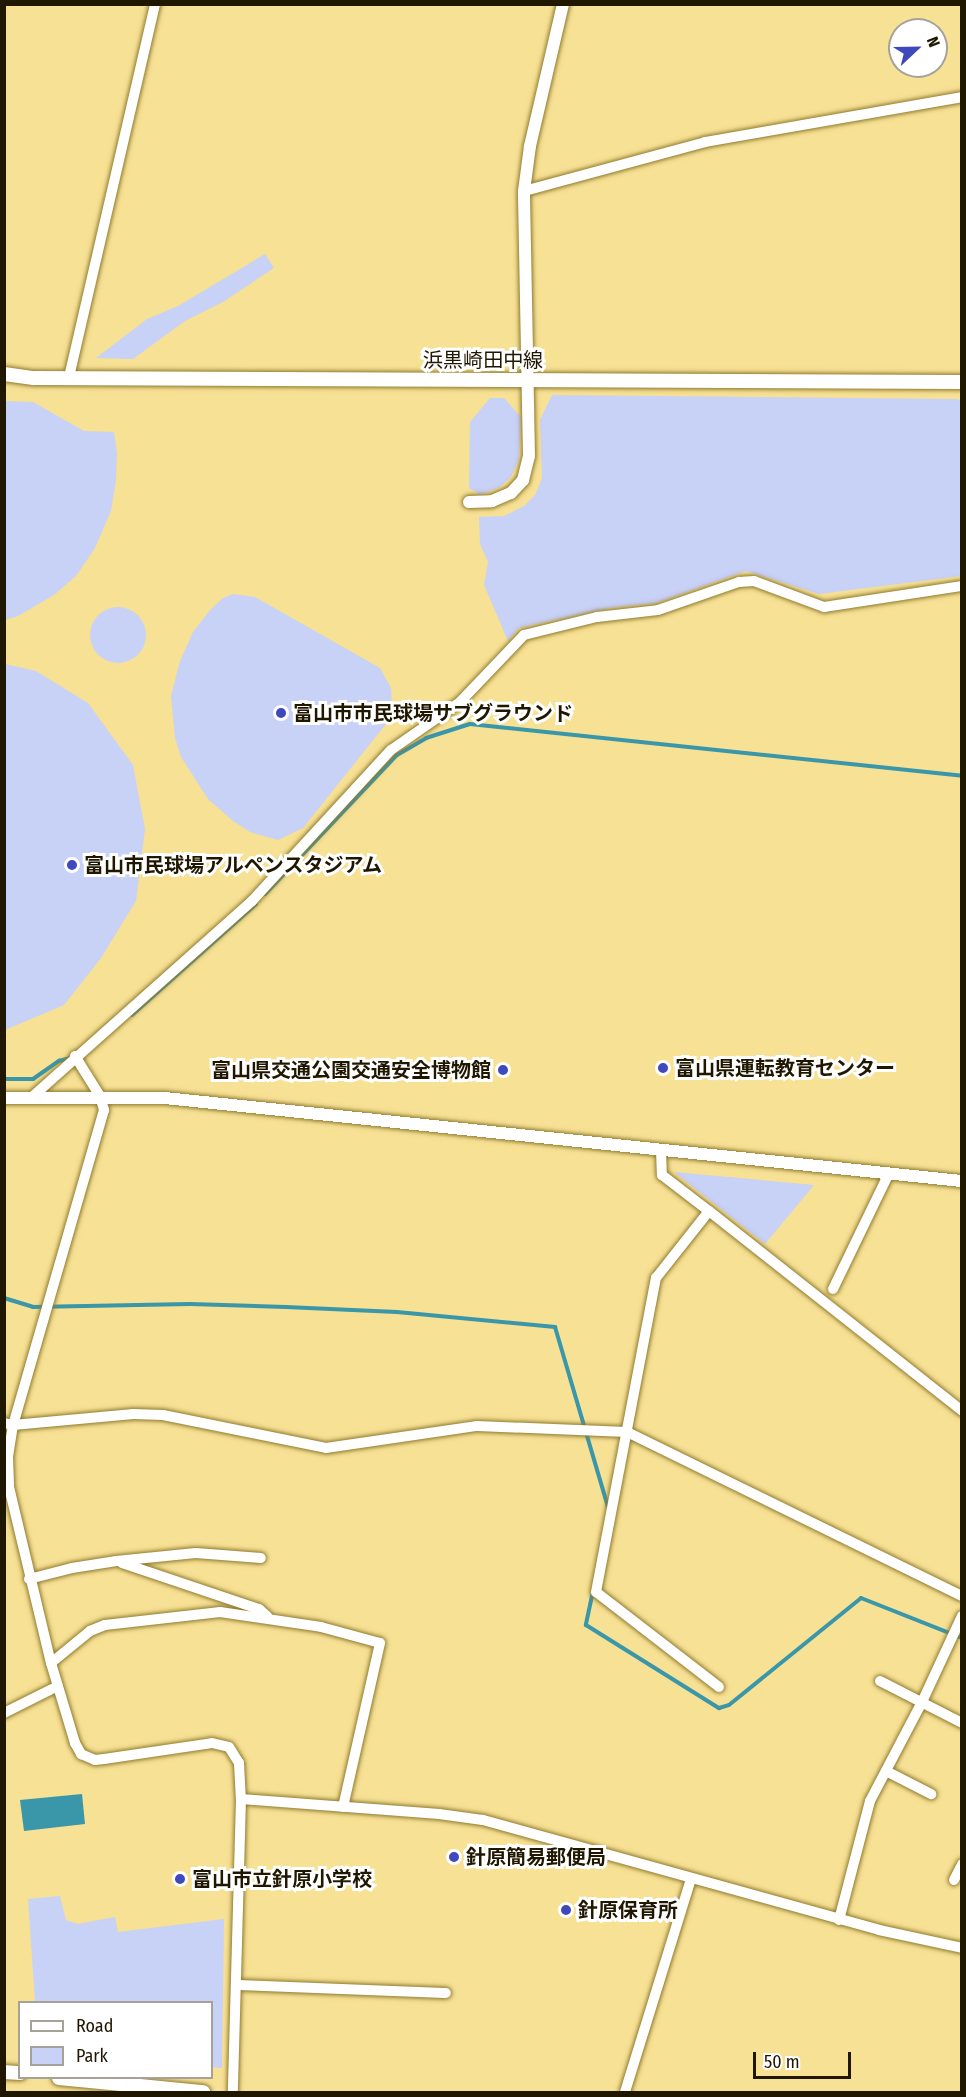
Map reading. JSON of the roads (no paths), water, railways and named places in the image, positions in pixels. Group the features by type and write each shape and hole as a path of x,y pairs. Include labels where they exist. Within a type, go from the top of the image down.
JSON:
{"main road":[{"name":"浜黒崎田中線","path":"4,374 34,378 962,382"},
{"path":"68,2079 203,2092"}],"street":[{"path":"69,377 155,4"},
{"path":"469,502 492,501 511,494 524,480 529,456 524,191 530,146 562,4"},
{"path":"524,191 705,142 962,97"},
{"path":"32,1097 75,1056 252,901 391,750 460,702 524,635 597,618 658,610 740,582 754,581 824,607 962,586"},
{"path":"75,1056 100,1096 104,1110 9,1424 9,1488 51,1663 75,1743 81,1754 95,1760 212,1743 229,1747 239,1762 242,1799 232,2092"},
{"path":"4,1098 100,1096 165,1098 962,1181"},
{"path":"661,1150 662,1175 962,1411"},
{"path":"833,1289 888,1175"},
{"path":"709,1211 656,1278 596,1592 719,1687"},
{"path":"9,1424 133,1414 162,1415 326,1448 477,1426 627,1432 962,1596"},
{"path":"29,1579 72,1568 116,1561 196,1553 261,1558"},
{"path":"116,1561 259,1609 268,1617"},
{"path":"51,1663 90,1631 105,1625 220,1612 268,1617 321,1627 380,1643 343,1807"},
{"path":"839,1920 870,1801 922,1702 962,1616"},
{"path":"880,1681 962,1723"},
{"path":"4,1713 58,1686"},
{"path":"886,1771 931,1794"},
{"path":"242,1799 483,1820 839,1920 962,1948"},
{"path":"954,1880 962,1864"},
{"path":"625,2092 691,1879"},
{"path":"237,1985 446,1993"}],"waterway":[{"path":"265,894 397,755 426,738 470,724 962,776"},
{"path":"132,1015 256,904"},
{"path":"4,1079 33,1079 59,1061 70,1058"},
{"path":"4,1298 33,1307 190,1304 286,1307 397,1312 555,1327 608,1507"},
{"path":"593,1591 586,1625 719,1708 729,1705 861,1598 962,1638"}],"place":[{"name":"富山市市民球場サブグラウンド","path":"281,713"},
{"name":"富山市民球場アルペンスタジアム","path":"72,865"},
{"name":"富山県運転教育センター","path":"663,1068"},
{"name":"富山県交通公園交通安全博物館","path":"503,1070"},
{"name":"針原簡易郵便局","path":"454,1857"},
{"name":"富山市立針原小学校","path":"180,1879"},
{"name":"針原保育所","path":"566,1910"}]}
